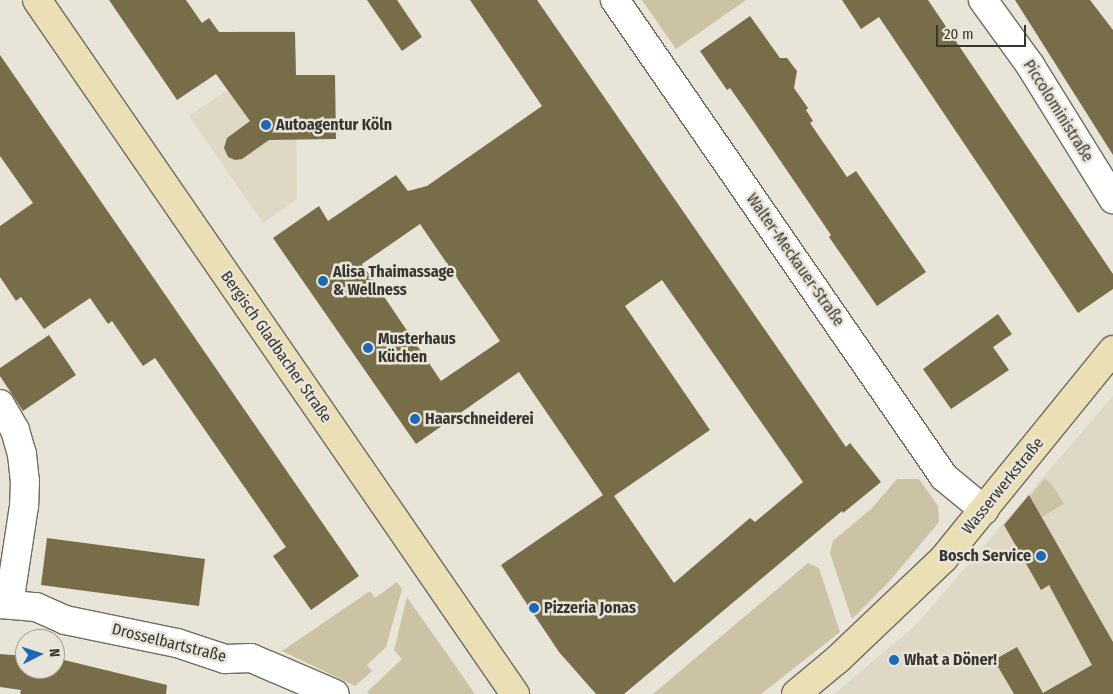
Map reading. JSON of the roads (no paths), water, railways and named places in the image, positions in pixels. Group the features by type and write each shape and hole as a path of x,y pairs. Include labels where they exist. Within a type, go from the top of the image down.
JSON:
{"main road":[{"name":"Bergisch Gladbacher Straße","path":"36,0 515,694"},
{"name":"Wasserwerkstraße","path":"796,694 838,659 944,558 1113,350"}],"street":[{"name":"Walter-Meckauer-Straße","path":"615,0 944,476 984,510"},
{"name":"Piccoloministraße","path":"983,0 1030,66 1113,199"},
{"path":"0,404 15,430 22,454 25,481 24,506 5,604"},
{"name":"Drosselbartstraße","path":"5,604 36,607 65,620 177,643 225,659 251,658 335,694"}],"place":[{"name":"Autoagentur Köln","path":"266,125"},
{"name":"Alisa Thaimassage & Wellness","path":"323,281"},
{"name":"Musterhaus Küchen","path":"368,348"},
{"name":"Haarschneiderei","path":"415,419"},
{"name":"Bosch Service","path":"1041,556"},
{"name":"Pizzeria Jonas","path":"534,608"},
{"name":"What a Döner!","path":"894,660"}]}
